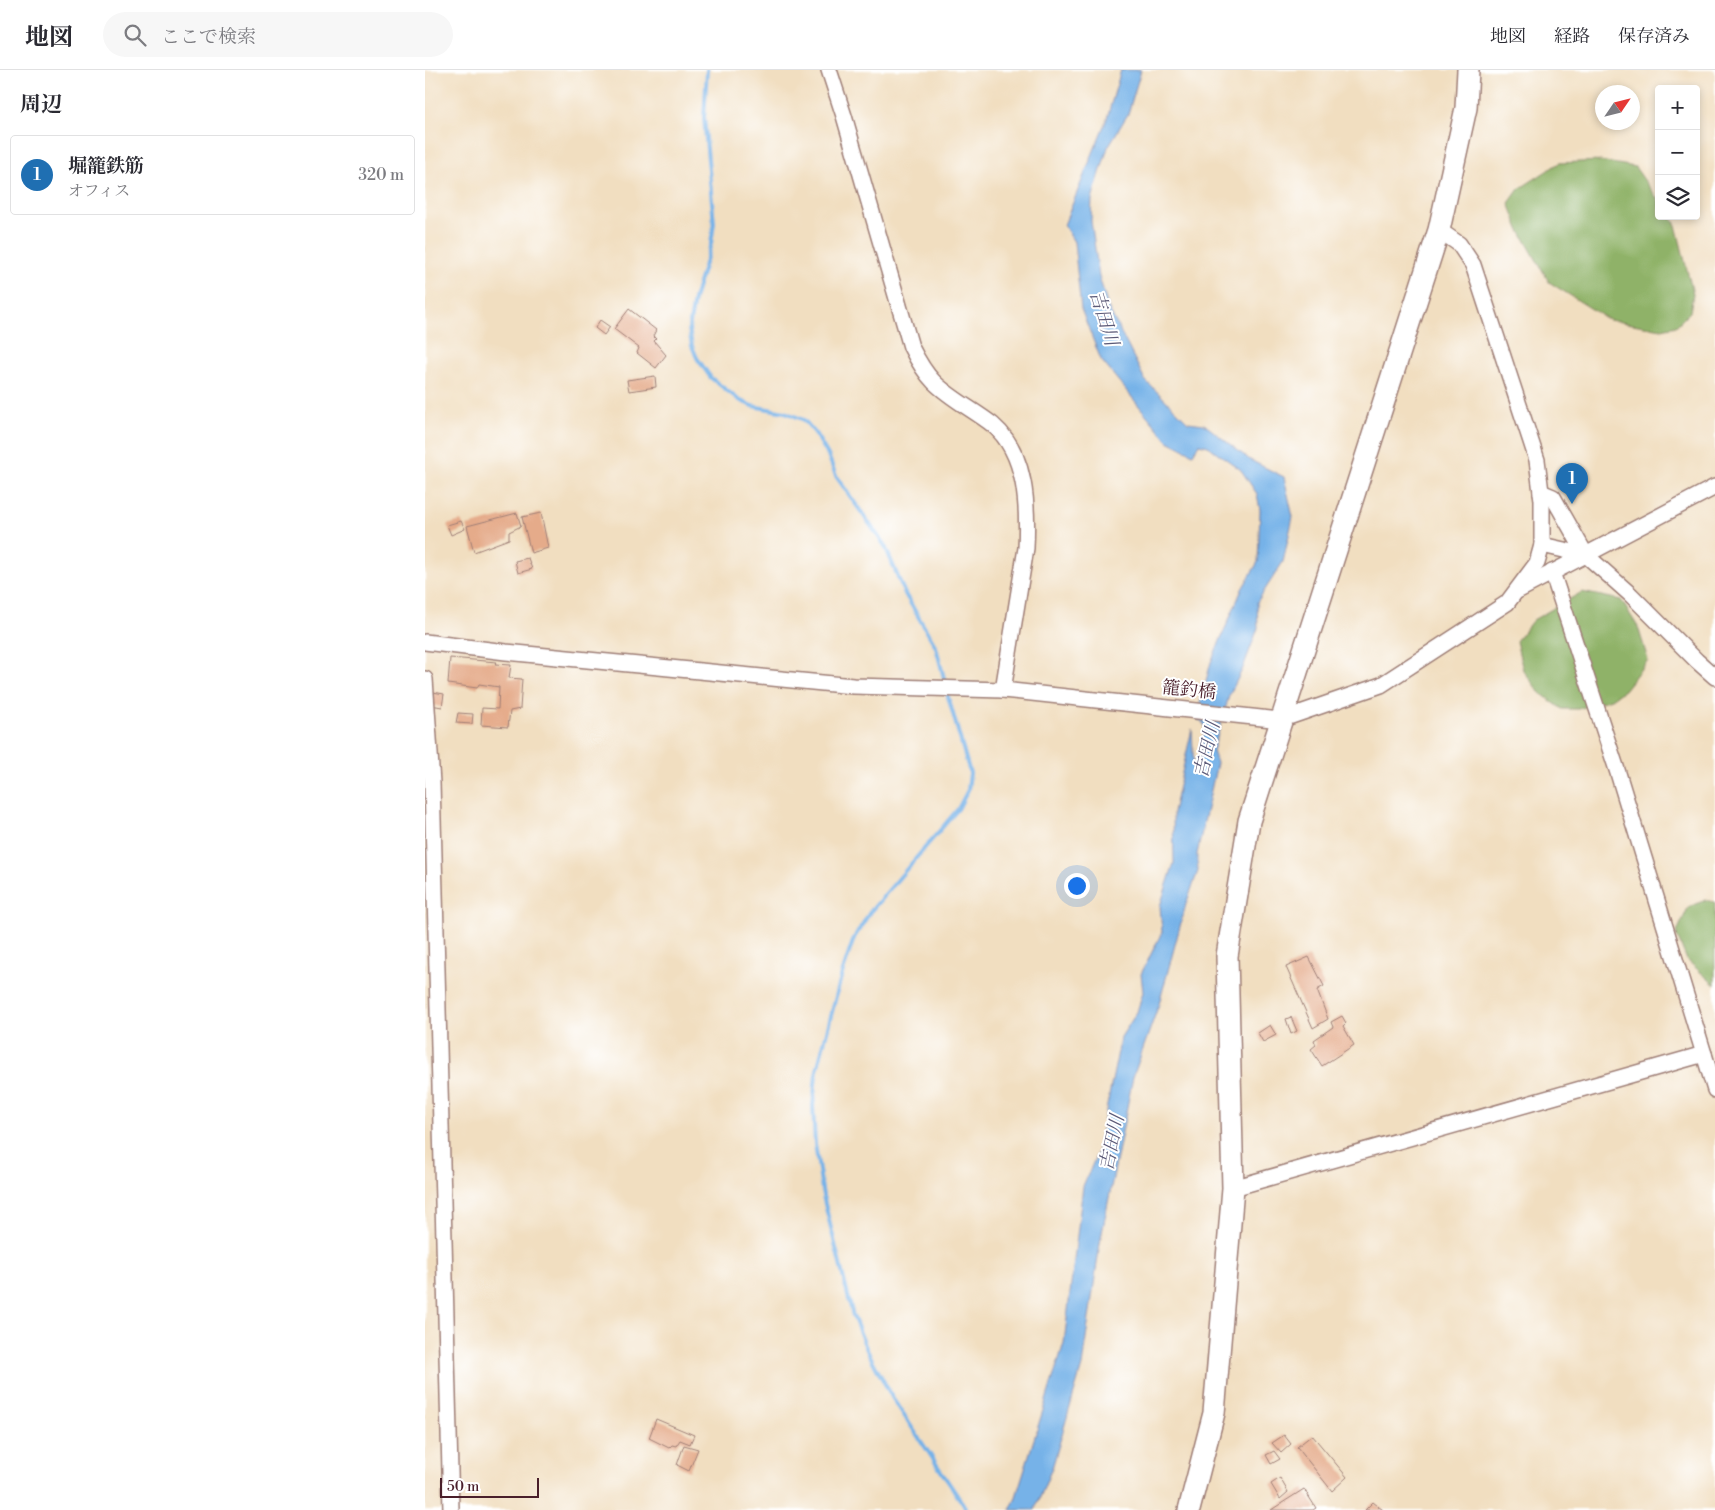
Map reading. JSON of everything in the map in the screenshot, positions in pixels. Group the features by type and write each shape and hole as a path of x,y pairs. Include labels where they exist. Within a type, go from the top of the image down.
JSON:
{"street":[{"path":"829,70 911,347 921,366 935,383 993,425 1005,439 1017,462 1023,483 1027,525 1026,548 1003,690"},
{"path":"1189,1510 1214,1413 1233,1188 1227,956 1249,820 1439,230 1466,108 1468,70"},
{"path":"1280,720 1381,685 1507,603 1537,563 1542,545 1541,492 1537,460 1473,265 1459,244 1439,230"},
{"path":"1515,593 1715,487"},
{"path":"1541,492 1553,497 1586,555 1631,595 1715,677"},
{"path":"1542,545 1586,555"},
{"path":"1552,572 1618,773 1715,1090"},
{"name":"籠釣橋","path":"425,642 506,652 853,686 1003,690 1280,720"},
{"path":"425,679 432,783 451,1510"},
{"path":"1233,1188 1704,1054"}],"green space":[{"path":"1600,161 1635,167 1655,195 1655,220 1673,220 1676,225 1693,294 1690,312 1676,326 1662,329 1609,320 1549,282 1519,229 1509,203 1519,189 1559,163"},
{"path":"1582,592 1621,600 1638,627 1648,660 1624,690 1611,699 1578,709 1562,709 1539,692 1523,670 1516,641 1533,620"},
{"path":"1705,900 1715,902 1715,985 1687,960 1676,934 1688,908"}],"water":[{"name":"吉田川","path":"1121,70 1141,70 1128,114 1108,147 1092,199 1091,221 1099,276 1108,307 1145,380 1188,422 1204,424 1250,460 1284,477 1293,517 1283,562 1257,602 1258,628 1243,668 1229,696 1213,751 1217,763 1197,854 1198,871 1186,904 1159,1004 1133,1077 1100,1243 1082,1366 1053,1465 1035,1510 1010,1510 1015,1500 1064,1343 1083,1186 1097,1154 1121,1037 1137,1012 1143,992 1141,974 1162,932 1160,906 1174,863 1173,812 1192,729 1194,775 1201,754 1205,725 1196,718 1211,662 1242,589 1258,562 1260,510 1257,494 1241,470 1208,446 1199,444 1193,454 1168,441 1101,360 1081,309 1074,242 1064,225 1107,118"}],"building":[{"path":"629,309 656,330 653,336 656,339 654,341 666,355 656,368 637,353 639,348 614,329"},
{"path":"600,320 610,327 604,335 595,328"},
{"path":"655,376 656,387 629,391 627,380"},
{"path":"517,513 521,526 509,532 509,539 474,552 467,526"},
{"path":"541,513 548,548 531,553 522,517"},
{"path":"461,521 465,529 451,535 447,525"},
{"path":"528,558 532,569 518,573 515,561"},
{"path":"450,658 511,665 509,678 522,679 520,709 510,711 508,727 481,725 482,708 498,709 499,687 479,684 477,688 448,684"},
{"path":"433,692 444,694 442,707 431,705"},
{"path":"458,713 473,714 472,724 456,723"},
{"path":"1309,957 1324,986 1317,990 1328,1019 1313,1028 1286,967"},
{"path":"1342,1016 1346,1023 1343,1026 1354,1045 1322,1066 1311,1049 1316,1045 1314,1040 1333,1027 1331,1022"},
{"path":"1291,1017 1297,1031 1291,1034 1286,1019"},
{"path":"1270,1025 1276,1035 1263,1042 1258,1033"},
{"path":"656,1419 694,1435 690,1444 680,1440 676,1446 672,1445 669,1448 649,1438"},
{"path":"1284,1435 1291,1444 1281,1453 1272,1443"},
{"path":"1312,1435 1347,1477 1332,1491 1297,1447"},
{"path":"684,1445 698,1449 689,1471 677,1465"},
{"path":"1274,1451 1280,1459 1271,1464 1266,1455"},
{"path":"1280,1478 1288,1492 1280,1499 1271,1484"},
{"path":"1304,1489 1316,1508 1313,1510 1271,1510"},
{"path":"1373,1502 1383,1510 1365,1510"}],"waterway":[{"path":"707,70 704,118 714,223 711,244 694,299 689,329 692,346 697,358 711,378 739,400 752,406 785,412 804,420 815,433 828,455 836,476 885,546 905,594 936,647 946,686"},
{"path":"947,693 970,773 968,790 958,809 870,912 854,938 841,977 816,1074 813,1106 815,1144 823,1196 853,1316 867,1350 893,1399 967,1510"}],"place":[{"name":"堀籠鉄筋","path":"1572,504"}]}
